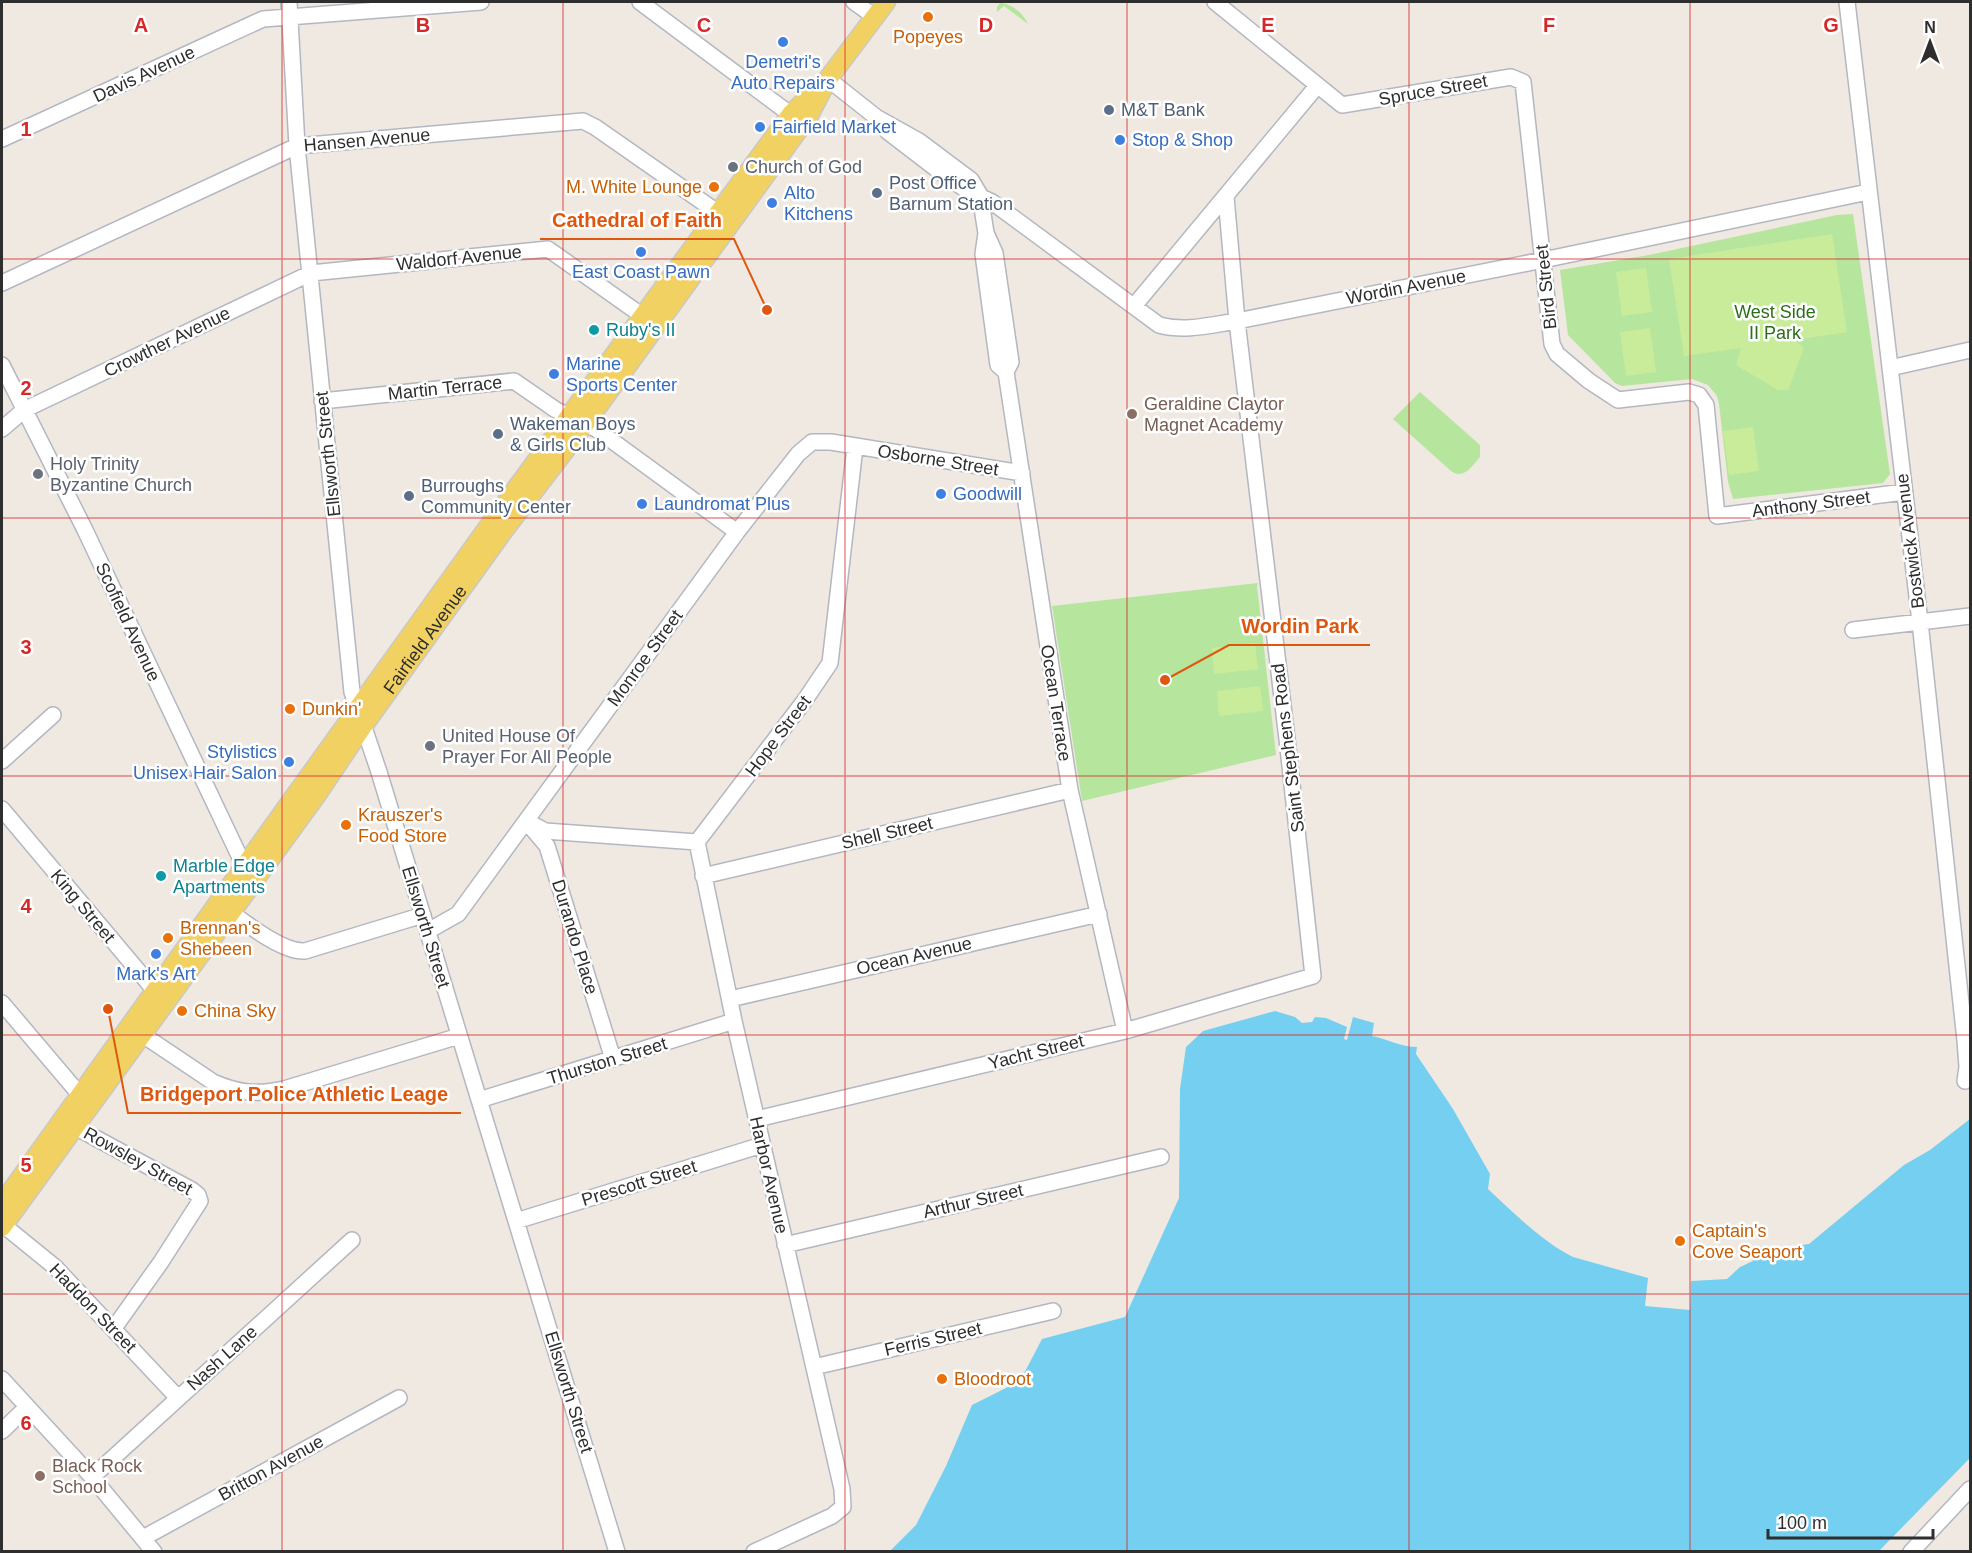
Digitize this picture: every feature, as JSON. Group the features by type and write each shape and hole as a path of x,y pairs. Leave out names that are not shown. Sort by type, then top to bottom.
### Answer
{"main road":[{"name":"Fairfield Avenue","path":"4,1213 421,635 491,523 577,421 797,119 886,2"}],"street":[{"name":"Ellsworth Street","path":"289,2 297,146 351,684 428,931 614,1550"},
{"name":"Davis Avenue","path":"2,139 263,19 481,2"},
{"path":"640,2 797,119"},
{"path":"854,2 874,17"},
{"path":"1134,306 1317,86 1215,2"},
{"name":"Bostwick Avenue","path":"1847,2 1920,622 1965,1040 1967,1067 1965,1081"},
{"name":"Spruce Street","path":"1317,86 1342,105 1511,77 1523,82"},
{"name":"Wordin Avenue","path":"828,79 876,117 887,131 943,174 968,191 980,195 1159,325 1175,329 1237,321 1868,192"},
{"name":"Bird Street","path":"1523,82 1552,344 1557,354 1589,381 1618,400 1689,392 1699,395 1706,405 1717,516"},
{"name":"Hansen Avenue","path":"2,283 297,146 583,121 595,127 725,218"},
{"name":"Ocean Terrace","path":"980,195 986,233 994,253 1011,362 1006,372 1070,790 1125,1031"},
{"name":"Saint Stephens Road","path":"1226,197 1237,321 1313,976"},
{"name":"Waldorf Avenue","path":"311,273 548,249 649,321"},
{"name":"Crowther Avenue","path":"2,429 24,411 311,273"},
{"path":"1890,368 1971,350"},
{"name":"Scofield Avenue","path":"2,364 251,871"},
{"name":"Martin Terrace","path":"322,401 514,381 577,421 596,429 737,532"},
{"name":"Monroe Street","path":"428,931 458,914 737,532 798,454 812,442 831,442 855,447"},
{"name":"Osborne Street","path":"855,447 1022,473"},
{"name":"Hope Street","path":"698,842 831,663 855,447"},
{"name":"Anthony Street","path":"1717,516 1904,492"},
{"path":"1853,630 1971,616"},
{"path":"2,761 53,715"},
{"name":"Shell Street","path":"703,876 1070,790"},
{"name":"King Street","path":"2,809 160,996"},
{"path":"526,821 545,831 698,842"},
{"name":"Durando Place","path":"526,821 547,846 613,1059"},
{"name":"Harbor Avenue","path":"698,842 703,876 734,1021 842,1489 843,1507 832,1516 754,1551"},
{"path":"224,908 279,945 298,952 423,915"},
{"name":"Ocean Avenue","path":"730,999 1099,914"},
{"name":"Yacht Street","path":"757,1119 1125,1031 1313,976"},
{"path":"2,1003 85,1101"},
{"name":"Thurston Street","path":"479,1100 734,1021"},
{"path":"136,1030 213,1082 226,1088 263,1094 459,1036"},
{"name":"Rowsley Street","path":"68,1124 192,1190 198,1195 200,1201 161,1262 114,1328"},
{"name":"Prescott Street","path":"516,1221 762,1145"},
{"name":"Arthur Street","path":"785,1245 1161,1157"},
{"name":"Haddon Street","path":"4,1213 178,1398"},
{"name":"Nash Lane","path":"92,1477 352,1240"},
{"name":"Ferris Street","path":"814,1367 1053,1311"},
{"path":"2,1378 92,1477 154,1551"},
{"name":"Britton Avenue","path":"143,1538 399,1398"},
{"path":"2,1431 27,1407"},
{"path":"1911,1551 1971,1489"}],"green space":[{"path":"1000,3 1017,10 1028,24 1004,6 997,12"},
{"name":"West Side II Park","path":"1853,214 1890,474 1883,483 1733,499 1728,482 1719,404 1717,396 1708,385 1692,379 1622,386 1615,383 1568,335 1560,270 1649,255 1837,215"},
{"path":"1832,234 1847,332 1794,340 1804,348 1788,390 1778,390 1736,365 1741,348 1684,356 1669,259"},
{"path":"1646,268 1652,312 1622,316 1616,272"},
{"path":"1650,328 1656,372 1626,376 1620,332"},
{"path":"1420,392 1480,445 1480,457 1464,473 1451,471 1393,419"},
{"path":"1753,427 1759,471 1729,475 1723,431"},
{"path":"1258,583 1276,755 1082,801 1052,606"},
{"path":"1255,643 1258,669 1214,674 1212,648"},
{"path":"1260,686 1263,711 1219,716 1217,691"}],"water":[{"path":"1275,1011 1295,1017 1302,1023 1312,1022 1315,1017 1326,1018 1347,1027 1344,1039 1347,1040 1353,1017 1374,1023 1372,1036 1405,1046 1417,1047 1416,1054 1453,1109 1490,1174 1488,1189 1528,1226 1573,1257 1648,1278 1645,1306 1690,1310 1691,1281 1727,1279 1740,1267 1753,1261 1750,1253 1758,1247 1774,1246 1788,1251 1794,1246 1809,1244 1904,1165 1930,1150 1970,1119 1970,1458 1879,1551 890,1551 916,1525 946,1466 972,1405 1020,1381 1042,1339 1125,1317 1179,1198 1180,1089 1186,1047 1203,1031"}],"place":[{"name":"Popeyes","path":"928,17"},
{"name":"Demetri's Auto Repairs","path":"783,42"},
{"name":"M&T Bank","path":"1109,110"},
{"name":"Fairfield Market","path":"760,127"},
{"name":"Stop & Shop","path":"1120,140"},
{"name":"Church of God","path":"733,167"},
{"name":"M. White Lounge","path":"714,187"},
{"name":"Post Office Barnum Station","path":"877,193"},
{"name":"Alto Kitchens","path":"772,203"},
{"name":"East Coast Pawn","path":"641,252"},
{"name":"Cathedral of Faith","path":"767,310"},
{"name":"Ruby's II","path":"594,330"},
{"name":"Marine Sports Center","path":"554,374"},
{"name":"Geraldine Claytor Magnet Academy","path":"1132,414"},
{"name":"Wakeman Boys & Girls Club","path":"498,434"},
{"name":"Holy Trinity Byzantine Church","path":"38,474"},
{"name":"Goodwill","path":"941,494"},
{"name":"Burroughs Community Center","path":"409,496"},
{"name":"Laundromat Plus","path":"642,504"},
{"name":"Wordin Park","path":"1165,680"},
{"name":"Dunkin'","path":"290,709"},
{"name":"United House Of Prayer For All People","path":"430,746"},
{"name":"Stylistics Unisex Hair Salon","path":"289,762"},
{"name":"Krauszer's Food Store","path":"346,825"},
{"name":"Marble Edge Apartments","path":"161,876"},
{"name":"Brennan's Shebeen","path":"168,938"},
{"name":"Mark's Art","path":"156,954"},
{"name":"Bridgeport Police Athletic Leage","path":"108,1009"},
{"name":"China Sky","path":"182,1011"},
{"name":"Captain's Cove Seaport","path":"1680,1241"},
{"name":"Bloodroot","path":"942,1379"},
{"name":"Black Rock School","path":"40,1476"}]}
